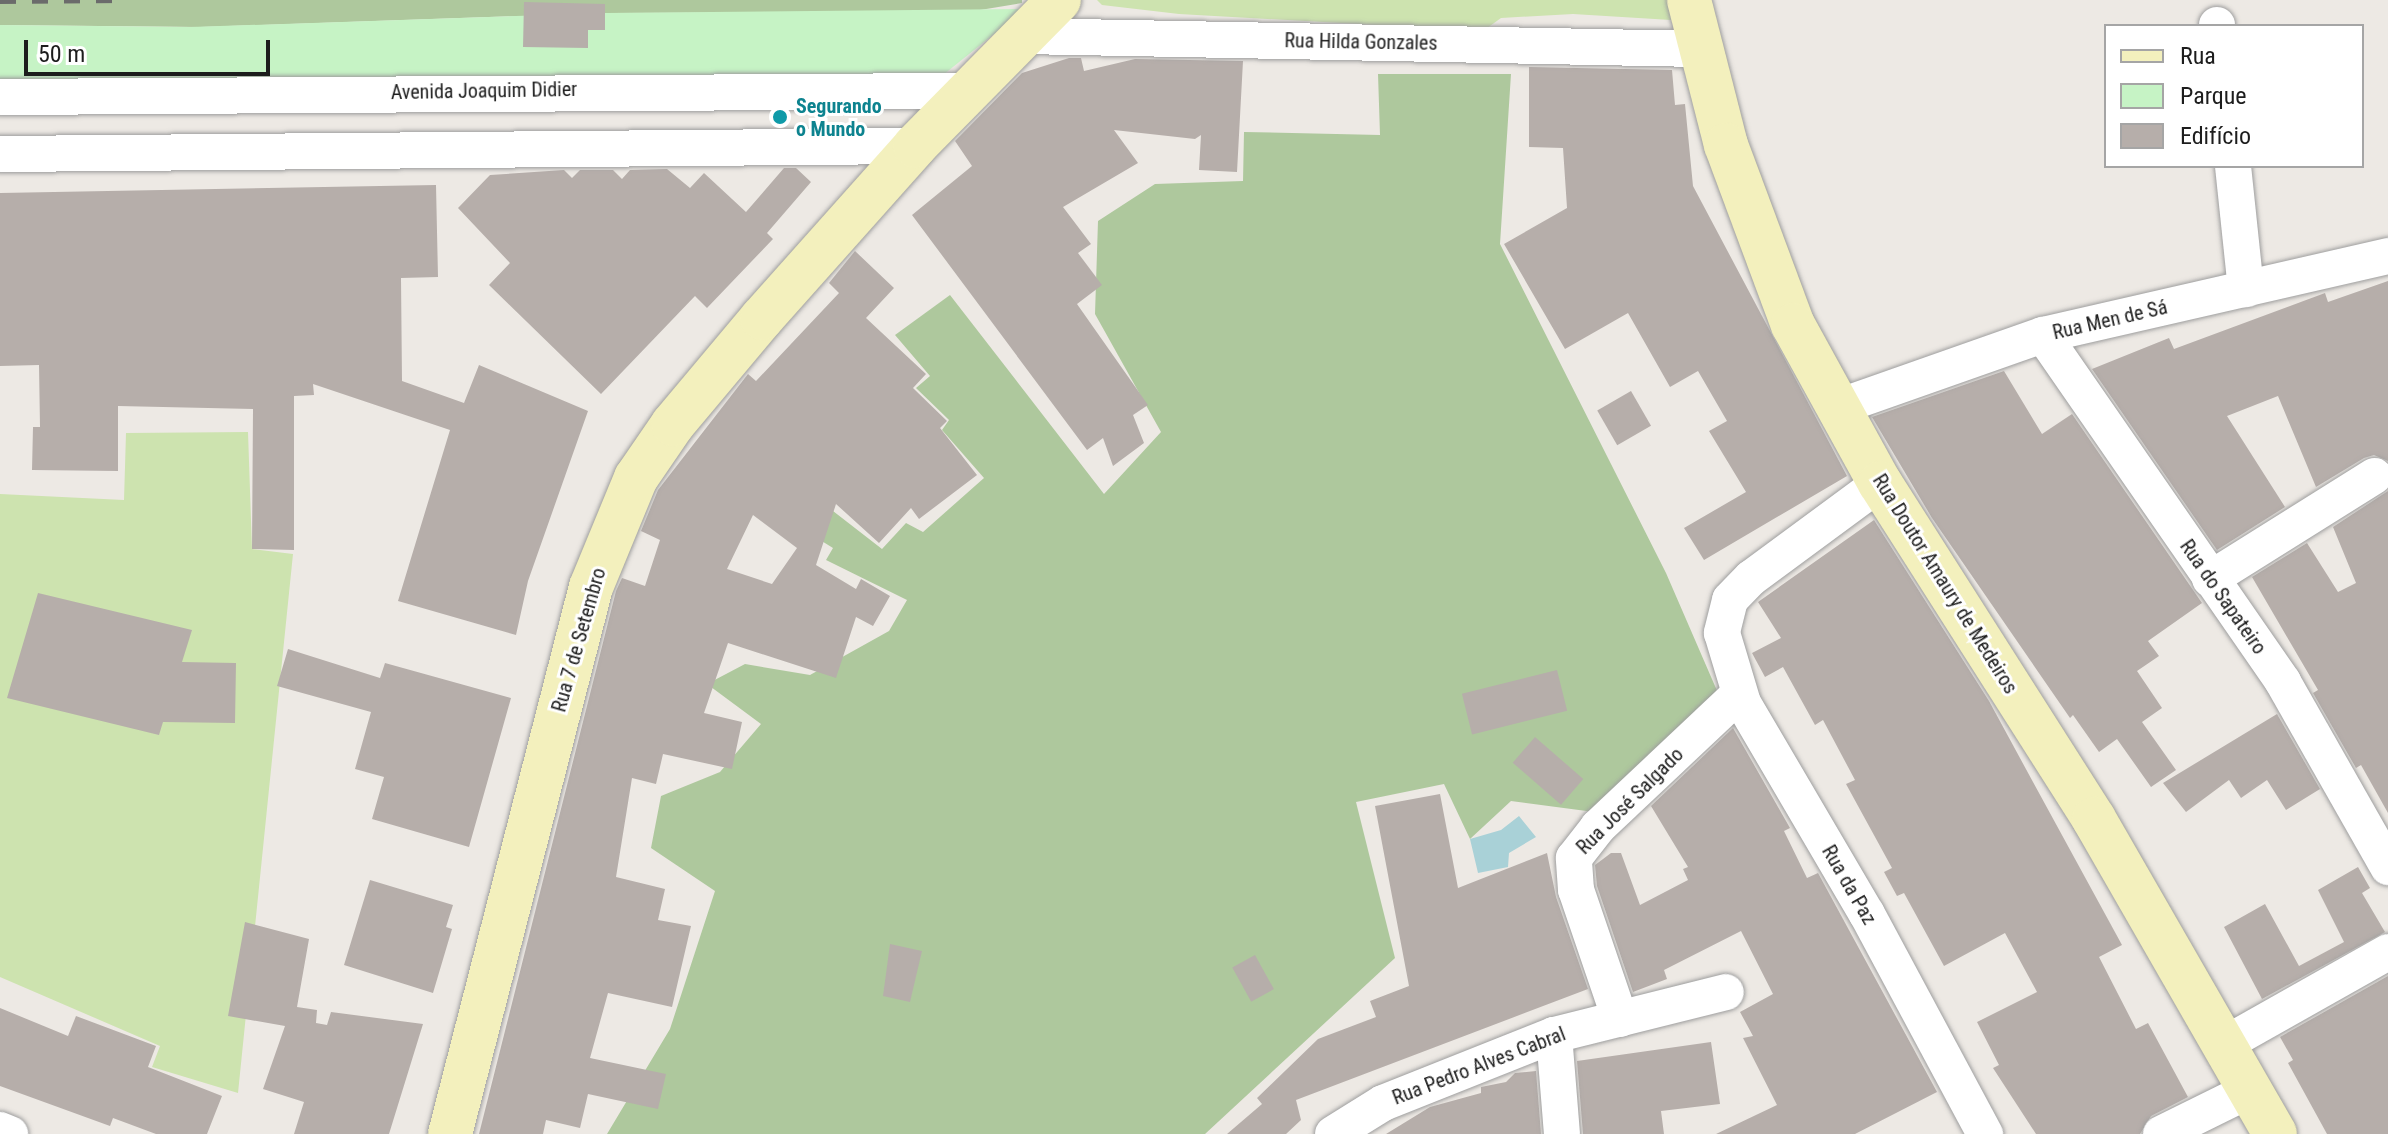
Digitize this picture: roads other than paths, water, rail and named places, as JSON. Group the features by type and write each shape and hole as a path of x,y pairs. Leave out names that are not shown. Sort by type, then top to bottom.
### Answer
{"main road":[{"name":"Rua 7 de Setembro","path":"450,1134 591,587 622,509 673,424 915,146 1059,0"},
{"name":"Rua Doutor Amaury de Medeiros","path":"1689,0 1698,49 1771,272 1838,407 1880,483 2094,819 2275,1134"}],"street":[{"name":"Rua Hilda Gonzales","path":"1023,36 1698,49"},
{"name":"Avenida Joaquim Didier","path":"0,97 588,90 967,91"},
{"path":"588,90 588,146"},
{"path":"364,150 368,92"},
{"path":"98,97 98,153"},
{"path":"0,154 588,146 915,146"},
{"path":"2233,168 2246,289"},
{"name":"Rua Men de Sá","path":"1838,407 2043,335 2388,256"},
{"name":"Rua do Sapateiro","path":"2043,335 2283,682 2388,867"},
{"path":"2210,579 2374,476"},
{"name":"Rua da Paz","path":"1880,483 1751,578 1730,600 1722,633 1739,694 1985,1134"},
{"name":"Rua José Salgado","path":"1620,1019 1576,890 1574,858 1598,827 1739,694"},
{"path":"2223,1045 2388,952"},
{"name":"Rua Pedro Alves Cabral","path":"1333,1134 1383,1103 1554,1035 1726,992"},
{"path":"1554,1035 1562,1134"},
{"path":"2161,1134 2250,1090"},
{"path":"0,1130 10,1134"}],"water":[{"path":"1519,816 1536,837 1509,853 1508,867 1478,873 1470,839 1501,830"}],"railway":[{"path":"0,1 126,0"}],"place":[{"name":"Segurando o Mundo","path":"780,117"}]}
